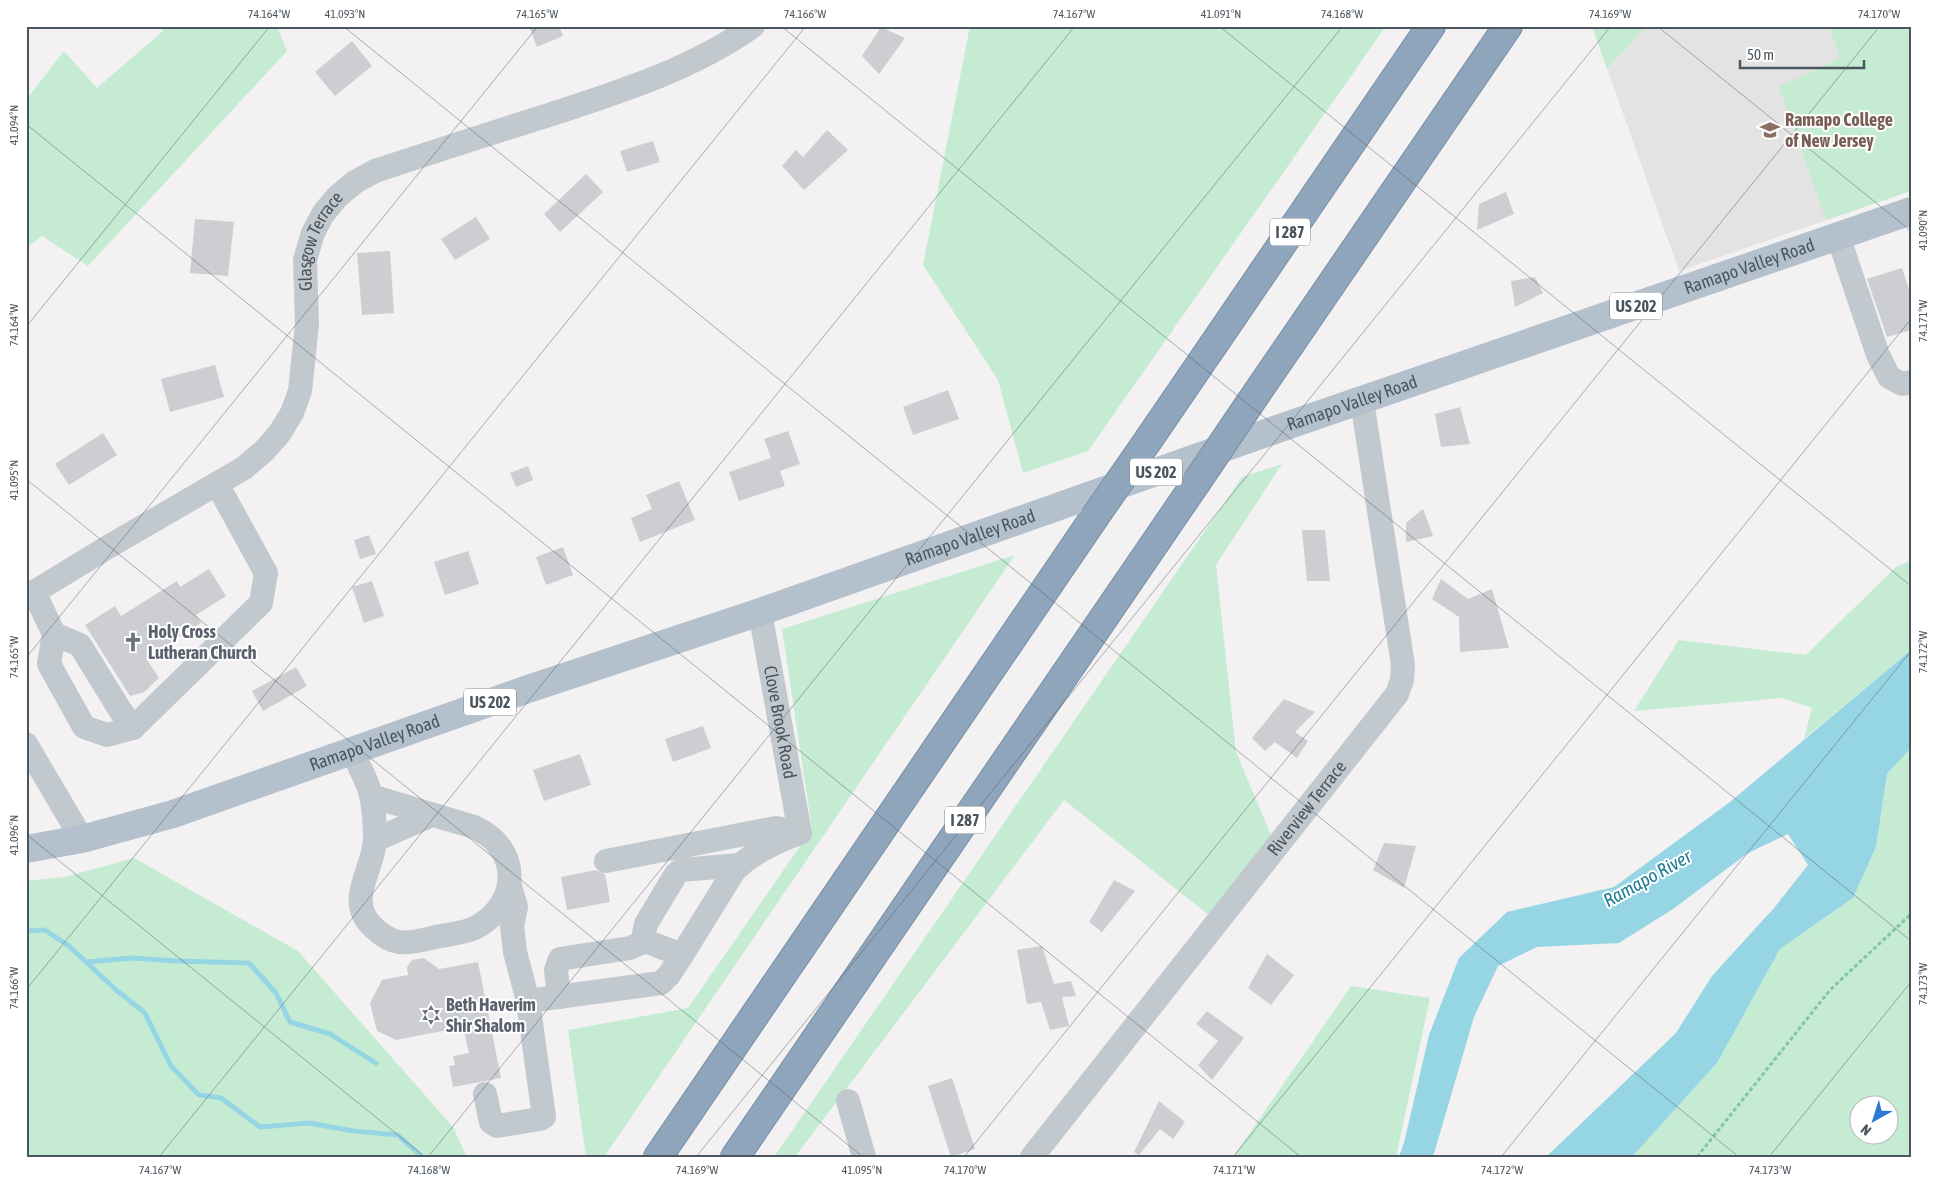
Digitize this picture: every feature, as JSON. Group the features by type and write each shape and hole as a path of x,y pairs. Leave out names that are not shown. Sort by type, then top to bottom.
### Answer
{"highway":[{"name":"I 287","path":"658,1157 1431,26"},
{"name":"I 287","path":"735,1157 1508,26"}],"main road":[{"name":"Ramapo Valley Road","path":"26,849 82,839 173,814 528,689 760,612 1911,210"}],"street":[{"name":"Glasgow Terrace","path":"30,594 244,468 264,451 279,434 292,413 300,391 307,324 306,255 313,233 320,221 338,197 355,182 375,171 614,94 699,59 730,43 753,26"},
{"path":"1838,236 1878,355 1890,377 1902,384 1911,382"},
{"name":"Riverview Terrace","path":"1032,1157 1397,694 1402,680 1403,665 1362,401"},
{"path":"54,634 49,664 84,727 107,735 133,728 262,603 266,573 217,484"},
{"path":"30,594 54,634 80,645 133,728"},
{"name":"Clove Brook Road","path":"760,612 800,834"},
{"path":"26,744 82,839"},
{"path":"352,751 372,796 375,840 359,900 366,920 382,936 400,943 475,928 496,913 510,886"},
{"path":"372,796 432,816 474,827 487,833 498,845 510,866 510,886 516,907 512,926 515,952 528,1001 544,1116 540,1119 498,1126 491,1122 484,1094"},
{"path":"375,840 432,816"},
{"path":"606,861 776,828 800,834"},
{"path":"528,1001 661,983 669,975 734,871 740,865 783,839 800,834"},
{"path":"645,941 646,924 676,874 682,870 740,865"},
{"path":"490,918 493,923 500,926 512,926"},
{"path":"559,997 556,970 560,959 630,948 645,941 682,955"},
{"path":"848,1101 864,1157"}],"path":[{"path":"1696,1157 1830,990 1911,914"}],"shaded area":[{"name":"Ramapo College of New Jersey","path":"1592,26 1911,26 1911,191 1679,271"}],"green space":[{"path":"160,26 277,26 287,51 88,266 42,236 26,248 26,100 64,51 97,88 163,31"},
{"path":"970,26 1386,26 1088,451 1023,473 998,380 923,265"},
{"path":"1592,26 1647,26 1607,69"},
{"path":"1829,26 1911,26 1911,191 1826,220 1779,87 1840,58"},
{"path":"1282,464 1216,565 1236,752 1276,847 1220,924 1064,800 795,1157 774,1157 1242,477"},
{"path":"1015,555 604,1157 586,1157 568,1030 688,1008 812,829 782,629"},
{"path":"1911,561 1911,650 1804,739 1812,708 1782,698 1634,711 1679,640 1806,655 1897,566"},
{"path":"1911,748 1911,1157 1632,1157 1717,1063 1780,949 1853,898 1876,847 1887,774"},
{"path":"134,858 298,951 453,1127 467,1157 26,1157 26,881 65,877"},
{"path":"1351,986 1430,998 1396,1157 1233,1157"}],"water":[{"name":"Ramapo River","path":"1911,650 1911,748 1887,774 1876,847 1853,898 1780,949 1717,1063 1632,1157 1546,1157 1676,1033 1712,976 1774,908 1808,865 1788,834 1748,853 1673,909 1619,943 1537,947 1498,966 1474,1017 1433,1157 1399,1157 1405,1139 1429,1035 1459,958 1507,912 1614,887 1730,802"}],"building":[{"path":"529,26 559,26 563,36 537,47"},
{"path":"881,27 905,38 879,74 862,56"},
{"path":"352,41 372,66 335,96 315,72"},
{"path":"827,130 848,150 804,190 782,166 796,150 803,157"},
{"path":"653,141 660,162 627,172 620,151"},
{"path":"586,174 603,192 560,232 544,214"},
{"path":"1506,192 1514,214 1477,230 1479,204"},
{"path":"476,217 490,239 455,260 441,239"},
{"path":"195,219 234,222 228,276 190,273"},
{"path":"390,251 394,313 362,315 357,253"},
{"path":"1902,268 1911,295 1911,330 1887,337 1867,279"},
{"path":"1535,277 1543,293 1515,307 1511,281"},
{"path":"215,365 224,397 170,412 161,379"},
{"path":"948,390 959,419 913,435 903,407"},
{"path":"1460,407 1470,444 1441,447 1435,414"},
{"path":"788,431 800,464 780,471 785,486 739,501 729,472 771,458 764,439"},
{"path":"103,433 117,455 69,485 55,464"},
{"path":"528,466 533,480 516,487 510,473"},
{"path":"679,481 695,520 640,542 631,518 652,509 646,495"},
{"path":"1423,509 1433,536 1406,542 1406,523"},
{"path":"1302,530 1325,530 1330,581 1307,581"},
{"path":"369,535 376,554 360,559 354,540"},
{"path":"563,547 573,575 546,585 536,557"},
{"path":"468,551 479,584 445,595 434,562"},
{"name":"Holy Cross Lutheran Church","path":"209,569 226,596 196,615 201,623 146,658 159,678 144,692 130,696 85,625 115,606 121,616 177,581 180,587"},
{"path":"1441,579 1468,599 1492,589 1509,648 1460,652 1459,617 1432,599"},
{"path":"372,581 384,616 364,623 352,587"},
{"path":"296,667 307,686 263,711 252,691"},
{"path":"1284,699 1315,712 1295,732 1308,741 1297,758 1275,742 1265,751 1252,738"},
{"path":"703,726 711,748 673,762 665,739"},
{"path":"580,754 591,785 544,801 533,770"},
{"path":"1384,843 1416,846 1404,888 1373,870"},
{"path":"596,870 605,874 610,902 567,910 561,877"},
{"path":"1114,880 1135,891 1102,932 1089,922"},
{"path":"1042,946 1054,984 1071,981 1076,996 1062,997 1069,1026 1050,1030 1041,1002 1027,1004 1017,950"},
{"path":"1267,954 1294,975 1271,1005 1248,988"},
{"name":"Beth Haverim Shir Shalom","path":"424,958 439,969 478,962 501,1078 453,1087 449,1066 455,1065 453,1056 469,1053 463,1027 396,1040 377,1031 370,1003 382,980 408,975 407,967 412,960"},
{"path":"1207,1011 1244,1038 1212,1080 1198,1065 1218,1041 1196,1024"},
{"path":"952,1078 975,1149 951,1157 928,1086"},
{"path":"1159,1101 1185,1122 1173,1139 1160,1129 1139,1155 1134,1152"}],"waterway":[{"path":"26,931 45,930 69,946 115,989 145,1013 171,1066 199,1095 221,1098 260,1127 309,1123 354,1131 398,1135 422,1157"},
{"path":"86,962 132,958 249,963 276,993 290,1022 330,1034 376,1063"}],"place":[{"name":"Ramapo College of New Jersey","path":"1770,130"},
{"name":"Holy Cross Lutheran Church","path":"133,642"},
{"name":"Beth Haverim Shir Shalom","path":"431,1015"}]}
